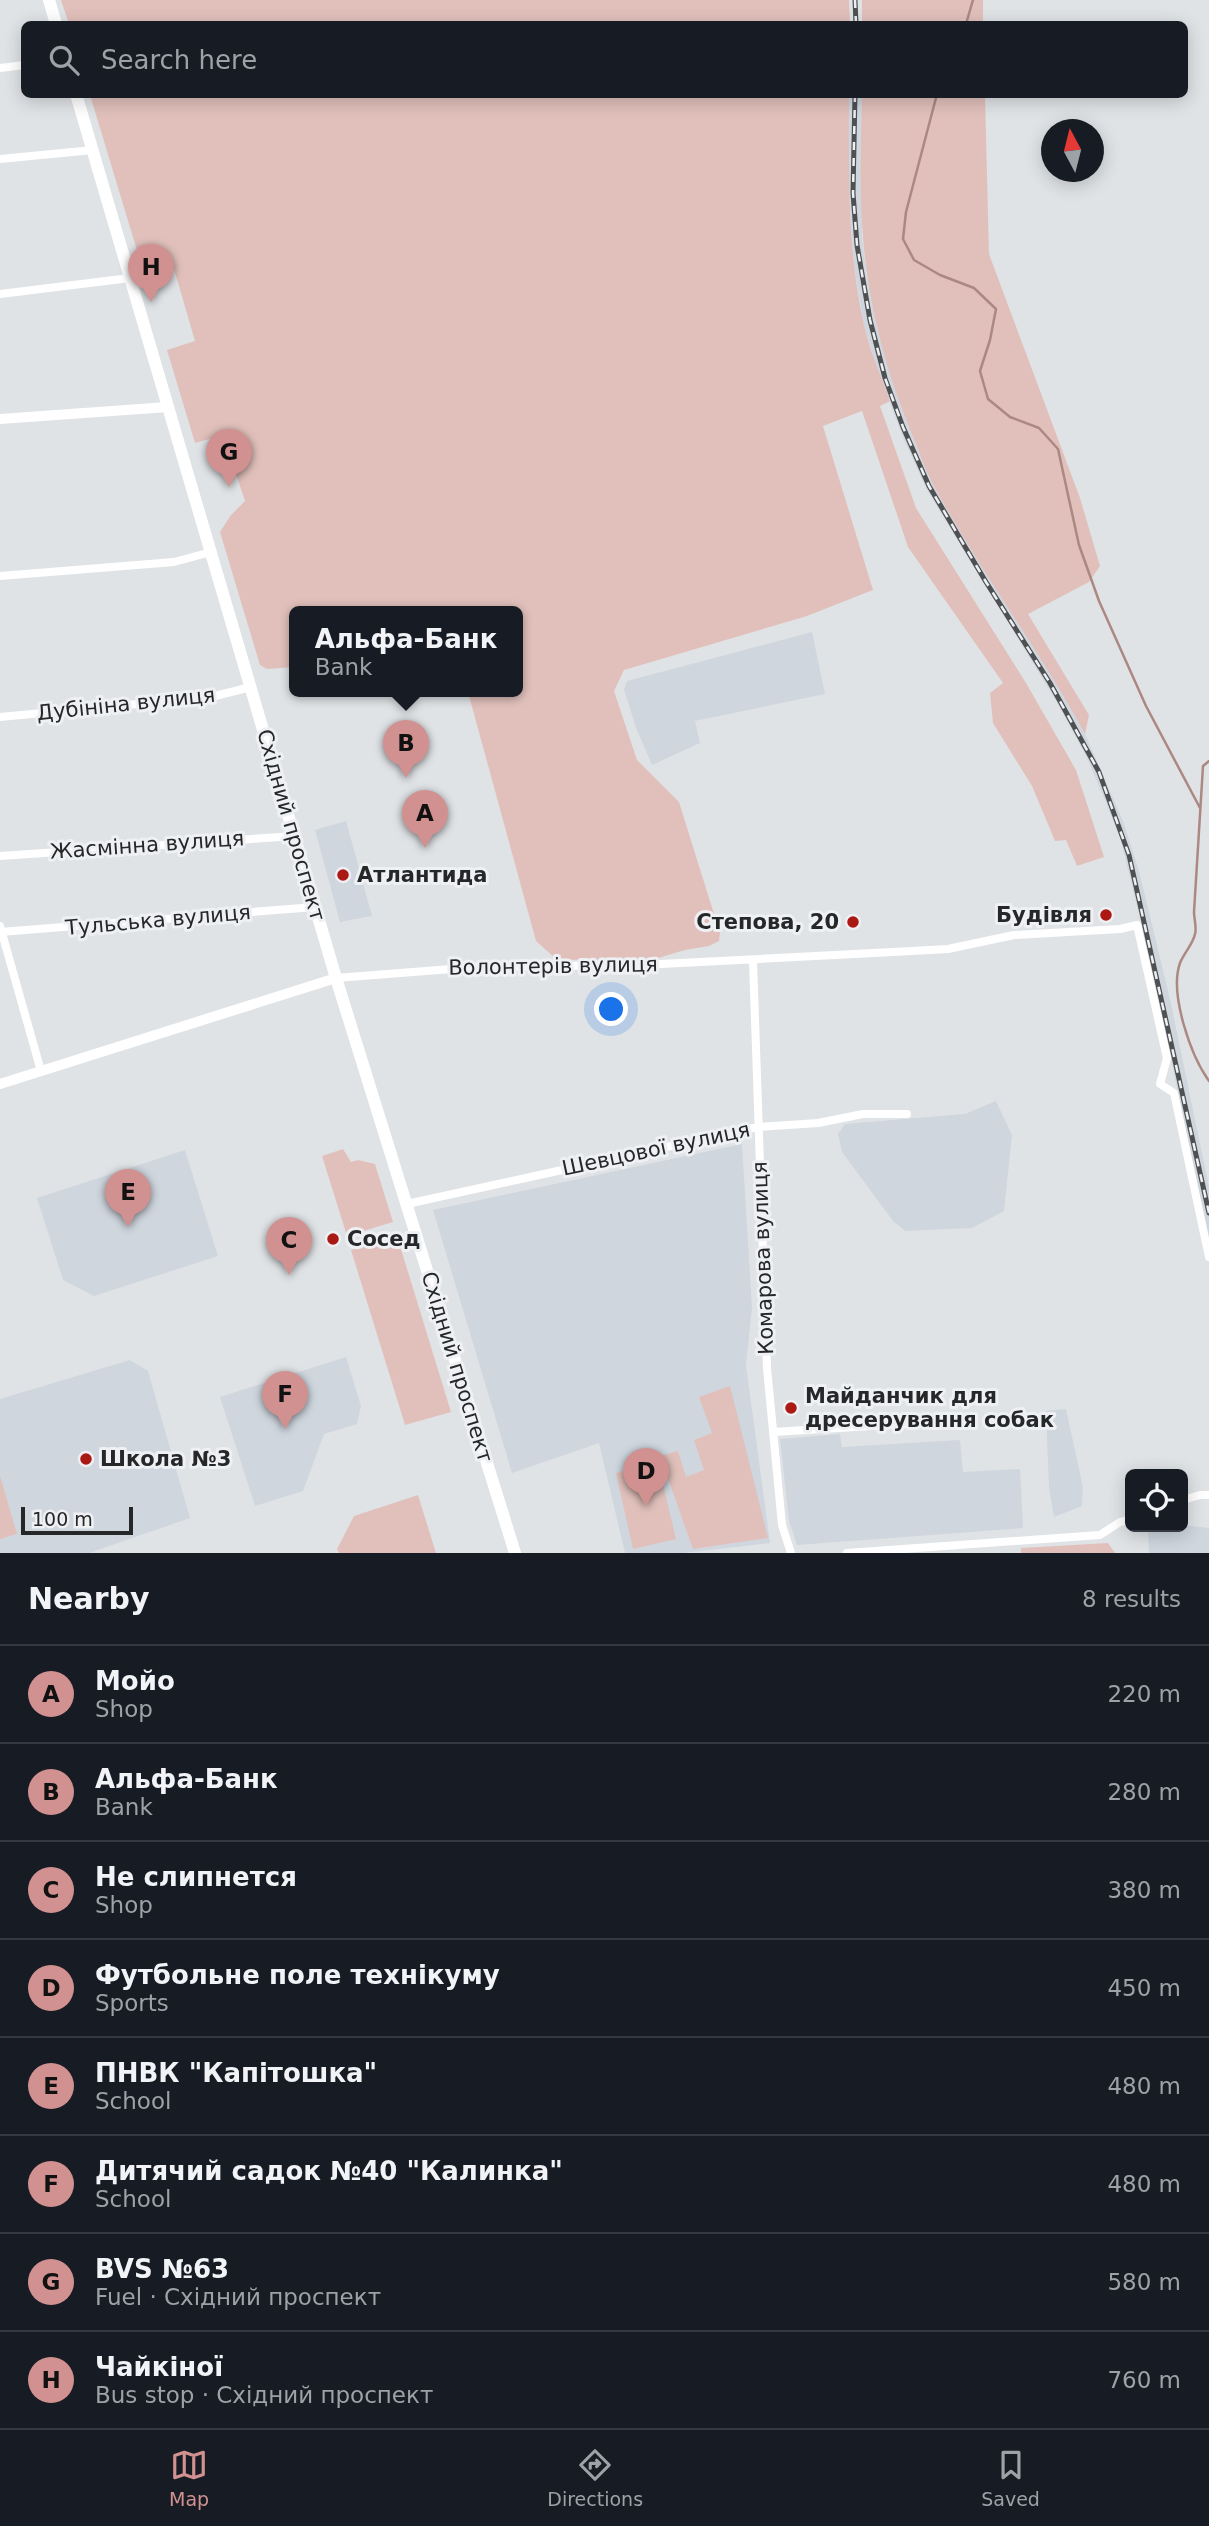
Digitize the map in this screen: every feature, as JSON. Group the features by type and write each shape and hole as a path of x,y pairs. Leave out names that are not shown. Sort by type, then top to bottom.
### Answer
{"main road":[{"path":"49,0 55,21"},
{"name":"Східний проспект","path":"77,98 336,978 515,1553"}],"street":[{"path":"0,68 21,65"},
{"path":"0,159 93,150"},
{"path":"0,294 130,278"},
{"path":"0,419 168,407"},
{"path":"0,576 174,562 211,552"},
{"name":"Дубініна вулиця","path":"0,718 211,697 251,687"},
{"name":"Жасмінна вулиця","path":"0,856 295,836"},
{"name":"Тульська вулиця","path":"0,932 315,907"},
{"name":"Волонтерів вулиця","path":"0,1084 336,978 477,967 753,961 948,949 1014,934 1121,929 1137,925 1167,1058 1160,1084 1174,1093 1209,1257"},
{"path":"0,926 41,1071"},
{"name":"Комарова вулиця","path":"753,961 767,1368 782,1525 791,1553"},
{"name":"Шевцової вулиця","path":"407,1204 758,1127 830,1122 863,1114 907,1114"},
{"path":"773,1433 969,1420"},
{"path":"1188,1499 1209,1495"},
{"path":"847,1553 1100,1535 1125,1521"}],"shaded area":[{"path":"61,0 849,0 850,21 68,21"},
{"path":"862,0 983,0 983,21 862,21"},
{"path":"91,98 849,98 850,210 854,268 866,335 890,401 880,406 916,508 1026,683 1076,770 1104,857 1077,866 1066,840 1055,841 1032,786 993,723 990,693 1003,683 908,547 862,411 823,426 873,590 807,616 624,670 614,691 637,760 679,802 720,933 719,941 709,946 655,959 557,960 536,941 469,697 523,697 523,606 289,606 289,667 267,669 260,665 220,532 231,515 245,501 223,435 195,443 167,350 195,341 174,269 145,277"},
{"path":"849,98 862,98 862,236 877,328 902,410 930,480 1055,679 1085,734 1123,821 1139,871 1170,999 1209,1187 1209,1247 1155,979 1121,841 1086,756 1058,704 927,490 904,440 864,326 854,265 848,181"},
{"path":"862,98 985,98 989,254 1080,498 1100,566 1089,582 1028,614 1089,715 1085,734 1048,670 968,545 924,465 895,389 874,314 863,237"},
{"path":"812,632 825,694 695,721 700,743 652,765 636,728 624,689 627,681"},
{"path":"346,821 372,916 340,922 315,830"},
{"path":"996,1101 1012,1135 1004,1211 972,1228 905,1231 893,1221 842,1152 838,1134 845,1124 965,1114"},
{"path":"742,1144 752,1307 746,1365 770,1543 683,1553 625,1553 599,1443 512,1473 433,1210"},
{"path":"343,1149 351,1162 358,1160 375,1164 393,1222 347,1236 322,1156"},
{"path":"185,1150 218,1256 94,1296 63,1280 37,1198"},
{"path":"397,1236 451,1412 405,1425 351,1250"},
{"path":"346,1357 361,1406 357,1424 324,1434 303,1491 255,1506 220,1397"},
{"name":"Школа №3","path":"130,1360 148,1371 190,1518 89,1553 0,1553 0,1399"},
{"path":"730,1386 768,1538 693,1549 660,1456 678,1451 686,1477 704,1470 694,1440 712,1433 699,1397"},
{"path":"1066,1409 1083,1487 1082,1506 1054,1517 1049,1488 1046,1411"},
{"path":"840,1434 842,1447 960,1440 963,1472 1020,1469 1023,1528 797,1545 789,1521 780,1439"},
{"path":"658,1463 676,1539 633,1549 616,1473"},
{"path":"0,1476 17,1534 0,1539"},
{"path":"418,1495 436,1553 339,1553 337,1549 354,1516"},
{"path":"1188,1526 1209,1528 1209,1553 1149,1553 1148,1532 1188,1532"},
{"path":"1108,1543 1115,1553 1021,1553 1021,1548"}],"waterway":[{"path":"967,21 973,0"},
{"path":"936,98 906,212 903,239 914,260 940,275 974,288 996,309 980,371 988,399 1010,417 1039,428 1058,449 1079,545 1099,601 1146,706 1200,808"},
{"path":"1209,761 1203,766 1194,912 1196,932 1180,963 1177,976 1177,991 1189,1041 1209,1081"}],"railway":[{"path":"855,0 856,21"},
{"path":"855,98 853,193 857,245 870,320 885,378 929,486 1050,683 1099,772 1129,855 1209,1213"}],"place":[{"name":"Чайкіної","path":"151,302"},
{"name":"BVS №63","path":"229,487"},
{"name":"Альфа-Банк","path":"406,778"},
{"name":"Мойо","path":"425,848"},
{"name":"Атлантида","path":"343,875"},
{"name":"Будівля","path":"1106,915"},
{"name":"Степова, 20","path":"853,922"},
{"name":"ПНВК \"Капітошка\"","path":"128,1227"},
{"name":"Сосед","path":"333,1239"},
{"name":"Не слипнется","path":"289,1275"},
{"name":"Майданчик для дресерування собак","path":"791,1408"},
{"name":"Дитячий садок №40 \"Калинка\"","path":"285,1429"},
{"name":"Школа №3","path":"86,1459"},
{"name":"Футбольне поле технікуму","path":"646,1506"}]}
